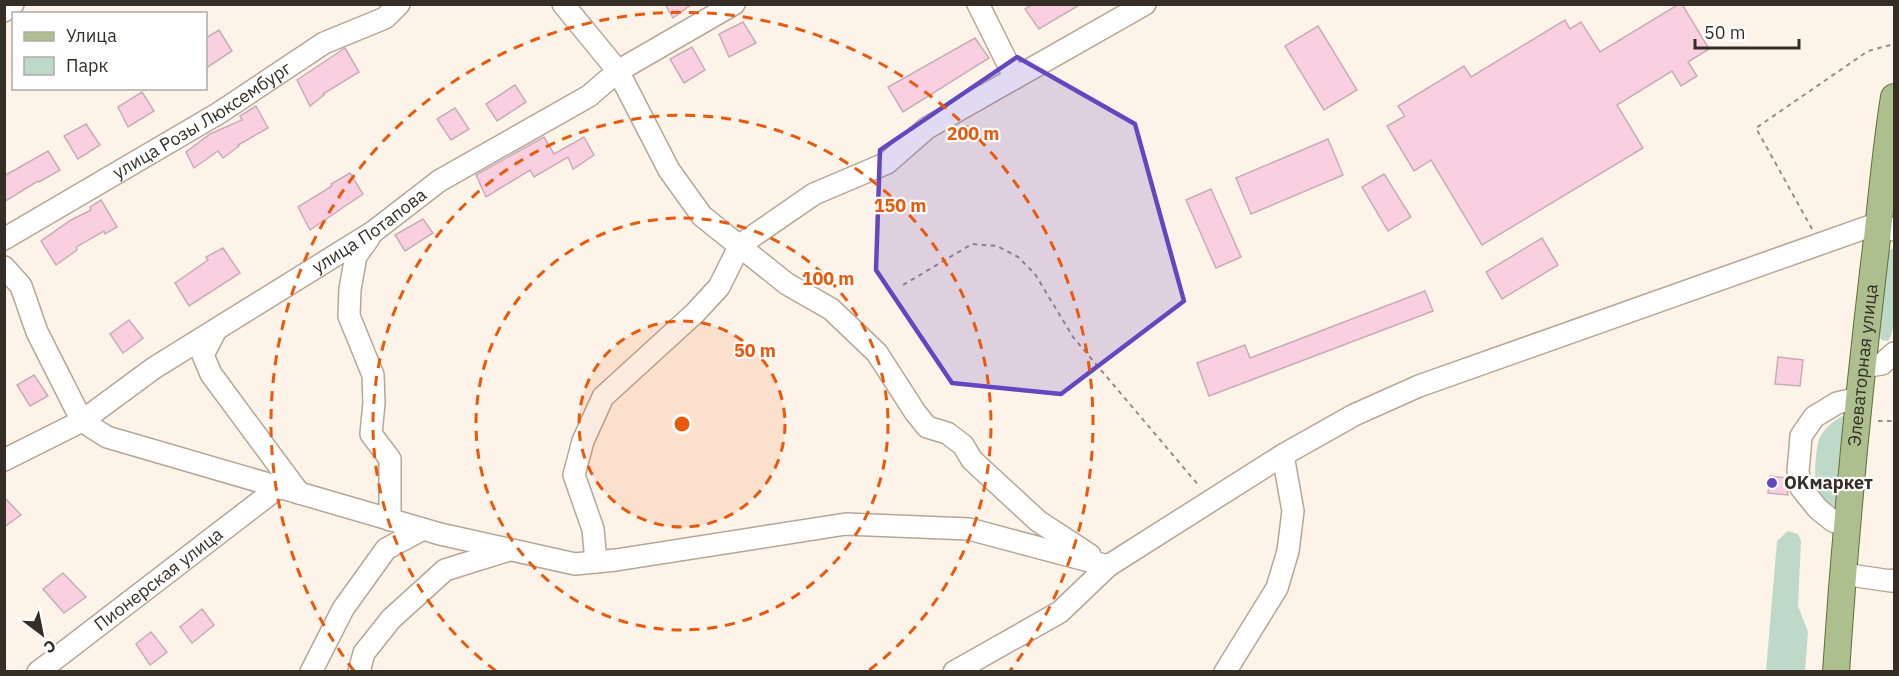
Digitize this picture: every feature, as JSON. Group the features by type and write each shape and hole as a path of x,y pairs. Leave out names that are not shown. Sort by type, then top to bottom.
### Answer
{"main road":[{"name":"Элеваторная улица","path":"1836,672 1846,526 1859,398 1880,361 1887,226 1886,144 1894,97"}],"street":[{"path":"4,11 13,4"},
{"name":"улица Розы Люксембург","path":"4,239 219,113 324,44 385,18 399,4"},
{"path":"563,4 618,71 669,170 702,216 787,284 831,309 877,353 915,412 927,426 946,433 963,446 972,460 1038,521 1108,566"},
{"name":"улица Потапова","path":"4,460 82,421 154,368 373,232 439,181 589,96 618,71 734,4"},
{"path":"978,4 1015,78"},
{"path":"596,562 593,529 574,475 583,441 603,397 695,313 719,287 740,245 814,194 888,162 927,128 1145,4"},
{"path":"954,672 1060,612 1108,566 1283,455 1354,415 1419,386 1820,244 1887,226"},
{"path":"373,232 356,256 350,290 349,316 373,375 374,403 371,434 390,459 390,520"},
{"path":"4,267 21,286 37,332 82,421 107,437 423,529 575,564 846,524 969,529 1108,566"},
{"path":"216,329 203,355 211,374 289,490"},
{"path":"1880,361 1894,346"},
{"path":"1846,526 1833,521 1818,509 1801,488 1798,471 1801,436 1814,417 1837,403 1859,398"},
{"path":"1225,672 1277,588 1288,551 1293,511 1283,455"},
{"name":"Пионерская улица","path":"38,672 289,490"},
{"path":"311,672 342,609 386,549 423,529"},
{"path":"359,672 364,652 391,619 445,570 509,550"},
{"path":"1843,574 1894,580"}],"path":[{"path":"1820,244 1756,128 1868,51 1889,44 1894,45"},
{"path":"903,285 972,244 997,246 1018,257 1035,274 1073,337 1211,501"}],"highlighted area":[{"path":"1017,57 1135,124 1184,301 1061,394 952,383 876,270 880,150"}],"green space":[{"path":"1893,248 1896,297 1894,324 1888,341 1882,340 1879,336 1889,251"},
{"path":"1844,415 1838,506 1825,502 1818,493 1815,477 1816,459 1822,433 1830,424"},
{"path":"1788,531 1798,534 1801,541 1798,606 1808,632 1805,671 1766,671 1777,541"}],"building":[{"path":"665,4 692,4 673,18"},
{"path":"1033,4 1081,4 1039,29 1025,9"},
{"path":"1682,4 1709,49 1688,62 1697,76 1681,86 1672,71 1617,105 1643,148 1482,245 1431,160 1414,171 1387,126 1405,116 1398,106 1464,66 1471,77 1565,20 1570,29 1581,22 1600,52"},
{"path":"743,22 756,43 729,57 719,34"},
{"path":"1318,26 1357,90 1324,110 1285,46"},
{"path":"219,30 232,51 207,67 207,37"},
{"path":"975,38 989,58 903,112 888,87"},
{"path":"692,47 705,70 684,83 670,59"},
{"path":"345,48 359,72 323,94 310,106 297,80"},
{"path":"515,85 526,102 497,121 486,104"},
{"path":"142,92 154,111 128,127 118,107"},
{"path":"256,106 268,128 238,145 223,158 218,151 194,168 186,152 210,134 242,120 240,116"},
{"path":"455,108 469,129 451,140 437,119"},
{"path":"86,124 100,145 78,159 64,136"},
{"path":"544,137 554,154 584,137 594,155 573,169 568,157 534,177 530,170 486,197 476,175"},
{"path":"1328,139 1343,175 1251,214 1236,178"},
{"path":"48,151 60,170 4,202 4,176"},
{"path":"350,173 363,194 310,230 298,207"},
{"path":"1384,174 1411,217 1388,231 1362,187"},
{"path":"1211,189 1241,257 1216,268 1186,200"},
{"path":"101,200 117,227 105,234 104,231 76,247 77,250 56,265 41,241 71,220 91,210 90,207"},
{"path":"423,219 433,233 405,251 395,235"},
{"path":"1542,238 1558,265 1502,299 1486,272"},
{"path":"223,248 240,273 189,306 175,283 208,260 206,257"},
{"path":"1425,291 1433,311 1209,396 1197,363 1245,345 1250,358"},
{"path":"129,320 143,338 123,353 110,334"},
{"path":"1778,357 1803,360 1800,386 1775,384"},
{"path":"34,375 48,396 30,406 17,385"},
{"path":"1770,476 1786,478 1788,495 1768,493"},
{"path":"4,497 21,515 4,527"},
{"path":"63,573 86,597 64,613 43,589"},
{"path":"202,609 214,625 192,643 180,627"},
{"path":"151,632 167,652 150,665 136,644"}],"place":[{"name":"OKмаркет","path":"1772,483"}]}
